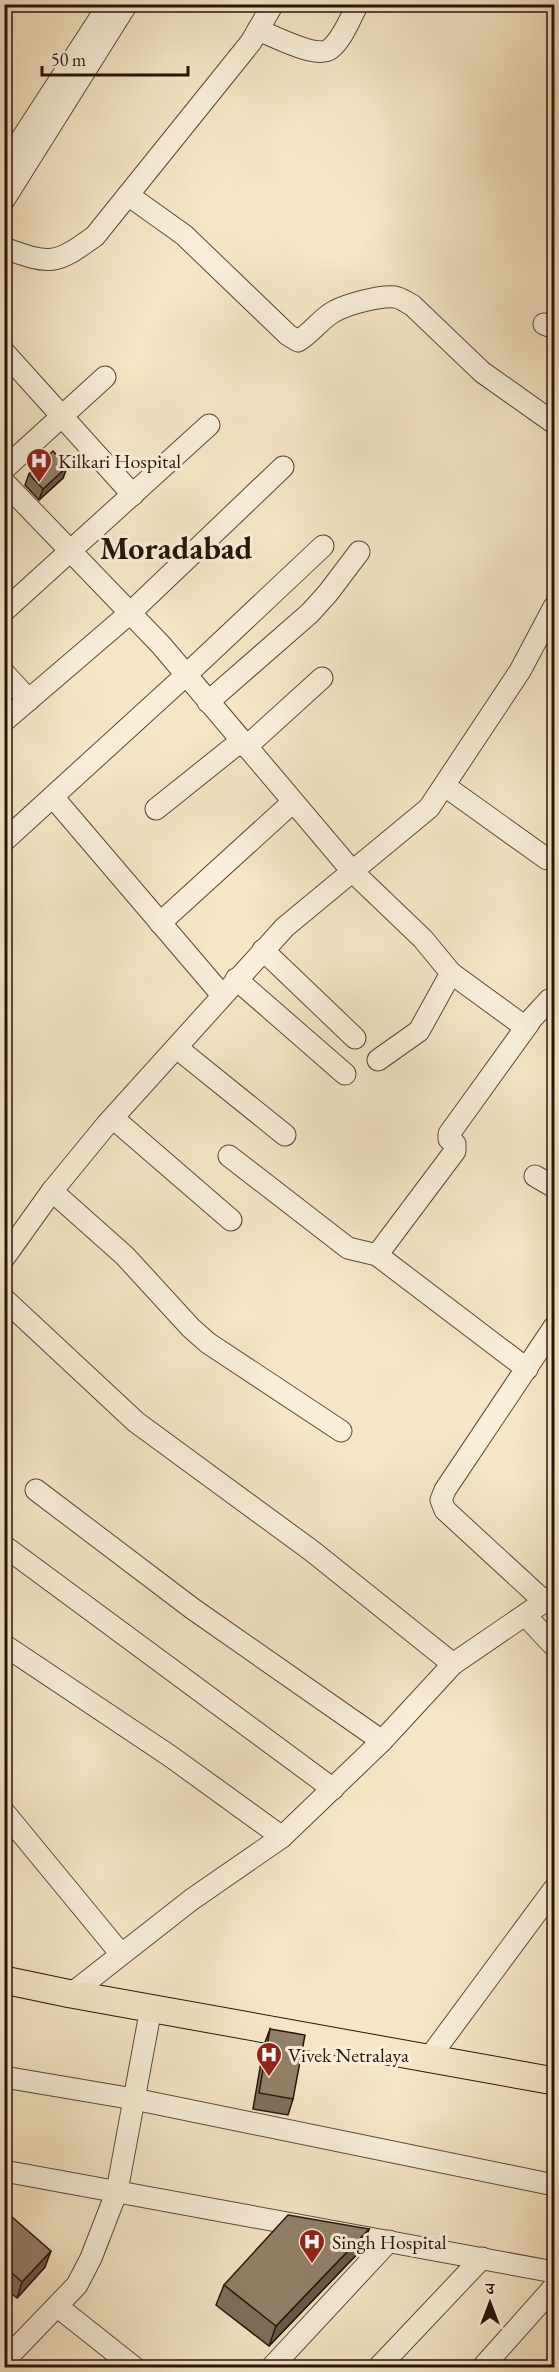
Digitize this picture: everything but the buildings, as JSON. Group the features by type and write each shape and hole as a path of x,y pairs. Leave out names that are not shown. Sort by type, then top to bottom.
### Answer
{"main road":[{"path":"4,1980 555,2081"}],"street":[{"path":"4,166 109,4"},
{"path":"4,200 127,4"},
{"path":"4,248 25,256 51,261 69,255 95,236 258,30 273,4"},
{"path":"258,30 312,51 324,52 332,48 339,39 358,4"},
{"path":"128,195 184,236 288,335 298,341 333,312 356,303 393,297 402,299 412,305 482,372 555,423"},
{"path":"4,352 133,495"},
{"path":"4,469 105,377"},
{"path":"4,611 209,425"},
{"path":"4,721 130,613 283,467"},
{"path":"4,482 186,675 352,871 423,939 451,973 521,1024 529,1023"},
{"path":"4,841 323,546"},
{"path":"208,702 310,613 359,552"},
{"path":"4,1258 52,1191 113,1118 263,950 285,927 429,808 520,671 555,608"},
{"path":"4,673 28,700"},
{"path":"156,809 244,744 322,678"},
{"path":"445,786 547,859"},
{"path":"53,797 222,995"},
{"path":"160,923 293,802"},
{"path":"263,950 355,1038"},
{"path":"378,1060 419,1031 451,973"},
{"path":"236,979 345,1074"},
{"path":"377,1255 455,1151 455,1144 449,1139 449,1134 529,1023 549,1000 555,1000"},
{"path":"177,1048 285,1135"},
{"path":"113,1118 231,1220"},
{"path":"229,1156 348,1248 377,1255 527,1369"},
{"path":"535,1176 555,1187"},
{"path":"52,1191 125,1256 191,1328 208,1343 341,1431"},
{"path":"4,1299 136,1422 312,1551 453,1664"},
{"path":"71,1994 191,1900 282,1838 382,1741 453,1664 550,1599 445,1510 441,1500 445,1490 555,1327"},
{"path":"36,1490 194,1609 382,1741"},
{"path":"4,1546 333,1789"},
{"path":"525,1615 555,1646"},
{"path":"4,1645 170,1756 282,1838"},
{"path":"4,1812 121,1954"},
{"path":"429,2058 555,1889"},
{"path":"4,2361 77,2285 91,2258 117,2191 151,2008"},
{"path":"4,2077 134,2099 555,2185"},
{"path":"4,2171 555,2272"},
{"path":"271,2367 389,2241"},
{"path":"378,2367 482,2258"},
{"path":"482,2367 555,2287"},
{"path":"58,2307 135,2367"}],"place":[{"name":"Kilkari Hospital","path":"39,484"},
{"name":"Vivek Netralaya","path":"269,2078"},
{"name":"Singh Hospital","path":"312,2265"}],"district":[{"name":"Moradabad","path":"176,548"}]}
